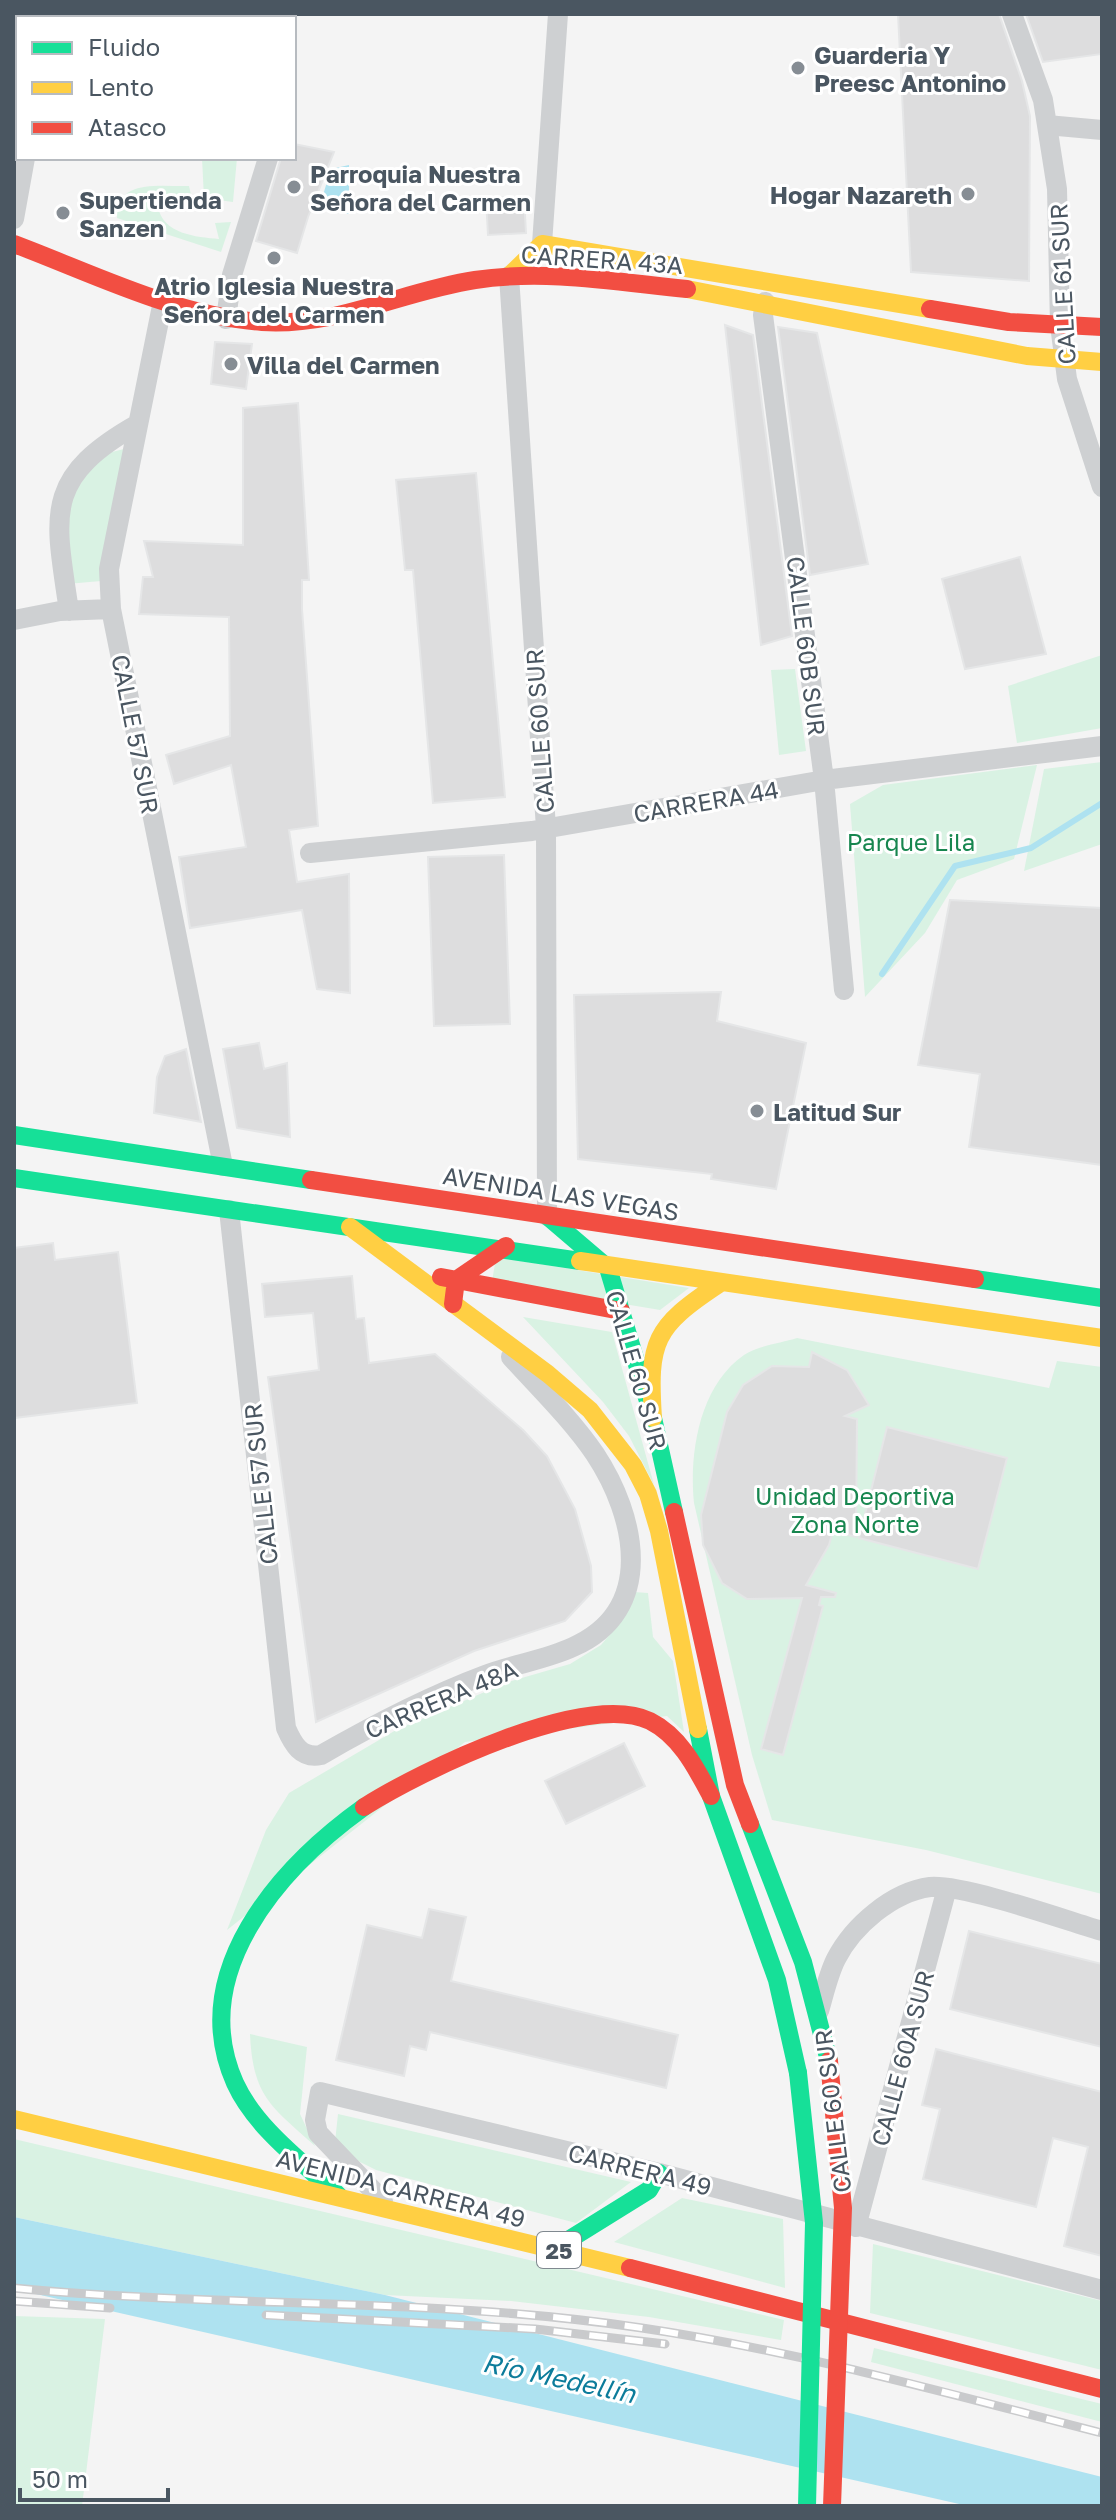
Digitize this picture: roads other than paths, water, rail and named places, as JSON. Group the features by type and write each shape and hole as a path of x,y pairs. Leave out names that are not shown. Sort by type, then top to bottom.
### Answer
{"main road":[{"name":"CARRERA 43A","path":"14,244 163,301 226,319 307,323 475,280 551,276 695,290 1027,356 1102,362"},
{"path":"509,276 542,244"},
{"name":"CARRERA 43A","path":"542,244 995,320 1102,327"},
{"name":"AVENIDA LAS VEGAS","path":"14,1135 1102,1298"},
{"path":"14,1178 608,1268 1102,1338"},
{"path":"453,1304 456,1280 547,1216"},
{"name":"CALLE 60 SUR","path":"547,1216 608,1268 653,1418 735,1785 819,2011 829,2061 843,2208 832,2506"},
{"name":"CALLE 60 SUR","path":"350,1227 590,1410 626,1454 648,1494 666,1567 711,1796 777,1980 798,2073 814,2223 807,2506"},
{"path":"654,1274 660,1252 720,1257 792,1252"},
{"path":"409,1271 621,1311"},
{"path":"653,1418 649,1367 657,1340 672,1318 719,1284"},
{"path":"341,2197 269,2131 251,2109 235,2083 219,2030 219,2001 237,1950 249,1926 282,1881 341,1823 400,1785 585,1714 612,1711 637,1714 668,1730 711,1796"},
{"name":"AVENIDA CARRERA 49","path":"14,2119 554,2249 1102,2389"},
{"path":"554,2249 649,2190 659,2173"}],"street":[{"path":"542,244 558,14"},
{"name":"CALLE 61 SUR","path":"1012,14 1030,57 1047,125 1057,189 1060,325 1069,388 1102,487"},
{"path":"1047,125 1102,130"},
{"path":"14,219 25,160"},
{"path":"226,319 230,281 267,160"},
{"name":"CALLE 60 SUR","path":"509,276 546,828 547,1216"},
{"name":"CALLE 57 SUR","path":"163,301 109,569 111,609 223,1166"},
{"name":"CALLE 60B SUR","path":"765,302 763,315 824,780 844,990"},
{"path":"69,611 57,527 60,502 69,484 97,449 138,424"},
{"path":"14,620 69,611 111,609"},
{"name":"CARRERA 44","path":"310,853 546,828 824,780 1102,746"},
{"name":"CALLE 57 SUR","path":"229,1210 286,1728 302,1753"},
{"name":"CALLE 60 SUR","path":"488,1330 593,1452 614,1487 626,1526 633,1571 630,1589 618,1609"},
{"name":"CARRERA 48A","path":"302,1753 321,1755 486,1674 574,1647 599,1630 618,1609"},
{"path":"819,2011 835,1960 871,1916 896,1899 919,1890 947,1888 1102,1931"},
{"name":"CALLE 60A SUR","path":"856,2227 947,1888"},
{"name":"CARRERA 49","path":"391,2210 318,2133 315,2120 320,2092 659,2173 1102,2290"}],"water":[{"path":"349,165 349,214 319,208 331,169"},
{"name":"Río Medellín","path":"14,2217 385,2295 1102,2477 1102,2506 968,2506 14,2289"}],"waterway":[{"path":"882,974 955,866 1031,848 1102,803"}],"railway":[{"path":"14,2288 486,2311 642,2328 816,2361 1102,2433"},
{"path":"14,2301 110,2308"},
{"path":"266,2315 535,2329 665,2344"}],"place":[{"name":"Guarderia Y Preesc Antonino","path":"798,68"},
{"name":"Parroquia Nuestra Señora del Carmen","path":"294,187"},
{"name":"Hogar Nazareth","path":"968,194"},
{"name":"Supertienda Sanzen","path":"63,213"},
{"name":"Atrio Iglesia Nuestra Señora del Carmen","path":"274,258"},
{"name":"Villa del Carmen","path":"231,364"},
{"name":"Latitud Sur","path":"757,1111"}],"park label":[{"name":"Parque Lila","path":"911,841"},
{"name":"Unidad Deportiva Zona Norte","path":"855,1509"}]}
